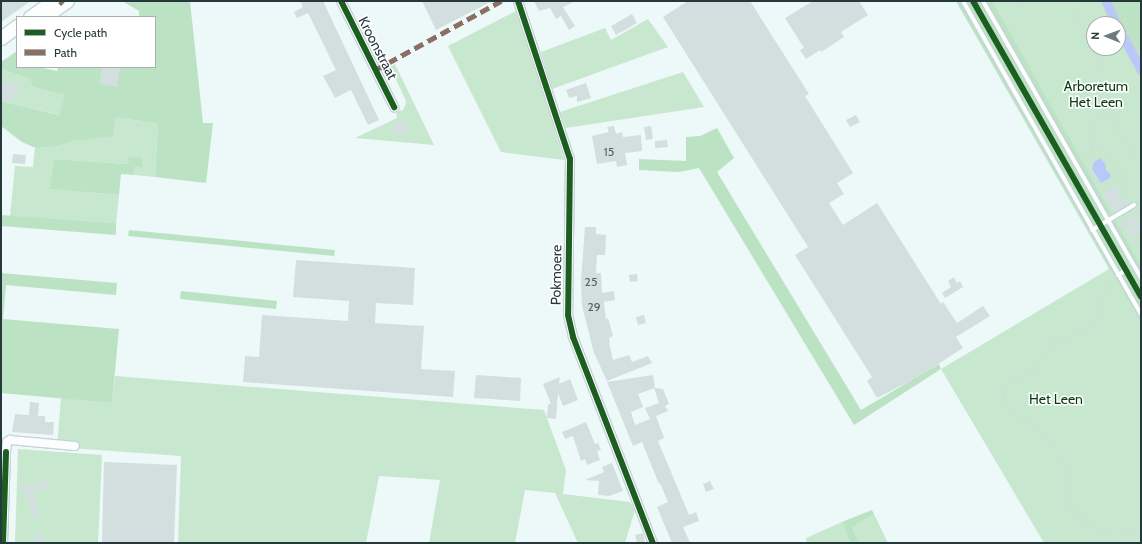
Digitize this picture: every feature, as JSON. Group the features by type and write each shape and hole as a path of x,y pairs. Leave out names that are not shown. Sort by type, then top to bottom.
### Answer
{"main road":[{"path":"31,16 53,1"},
{"path":"45,16 67,1"},
{"path":"1,38 16,27"},
{"path":"1,46 16,36"}],"street":[{"name":"Kroonstraat","path":"341,1 394,106"},
{"name":"Pokmoere","path":"518,1 570,160 568,315 573,338 653,543"},
{"path":"3,543 4,452 7,442 10,440 75,446"}],"lane":[{"path":"962,1 1141,314"},
{"path":"983,1 1141,278"},
{"path":"1092,230 1134,205"},
{"path":"1118,275 1126,270"}],"path":[{"path":"1012,1 1018,4 1029,1"},
{"path":"1069,1 1081,24 1083,33 1094,49 1104,70 1105,86 1112,104 1111,114 1118,134 1141,161"},
{"path":"1116,1 1141,56"},
{"path":"1111,114 1103,115 1098,121 1089,123 1088,131 1093,146 1091,148 1089,170 1100,187 1108,187 1126,179"},
{"path":"1093,146 1097,146 1108,155 1113,166 1120,169 1126,179 1126,193 1141,219"},
{"path":"1141,237 1137,237 1134,241 1141,248"},
{"path":"1118,275 1105,288 1100,315 1096,322 1081,334 1056,343 1048,349 1034,371 1028,376 1014,381 1006,386 1004,397 1011,410 1040,431 1055,448 1065,469 1071,507 1084,522 1100,533 1111,536 1128,536 1141,530"}],"green space":[{"path":"122,1 190,1 203,123 213,123 206,183 155,177 158,124 116,117 113,136 73,141 47,147 33,147 22,142 1,126 1,101 59,115 65,95 32,87 30,79 1,69 1,62 16,52 16,68 44,68 57,71 58,68 156,68 156,16 139,16 139,11"},
{"name":"Het Leen","path":"956,1 1141,1 1141,543 1044,543 941,369 1109,269"},
{"path":"956,1 992,1 1141,266 1141,322"},
{"path":"1100,1 1141,1 1141,77 1126,51 1126,16 1107,16"},
{"path":"516,11 520,18 564,160 501,152 448,46"},
{"path":"648,19 668,47 552,89 541,52 605,28 611,40"},
{"path":"395,64 434,145 355,138 397,118 396,112 403,110 406,101 390,67"},
{"path":"1,69 30,79 32,87 65,95 60,115 1,101"},
{"path":"683,72 704,107 566,128 560,112"},
{"path":"116,117 158,124 155,177 134,175 135,166 128,164 54,159 51,189 119,195 116,223 10,216 15,166 33,167 35,147 61,145 72,141 85,139"},
{"path":"717,128 734,158 717,172 861,410 939,364 941,369 854,425 699,168 679,172 639,170 639,159 686,161 686,137 700,136"},
{"path":"128,157 142,158 142,167 135,166 134,175 121,174 119,195 50,189 54,159 128,164"},
{"path":"1,215 116,223 116,235 1,226"},
{"path":"129,230 335,250 334,256 128,236"},
{"path":"1,273 117,283 116,295 6,285 3,319 119,329 112,403 1,393"},
{"path":"181,291 277,301 276,309 180,299"},
{"path":"115,376 544,410 566,470 563,494 630,502 635,510 625,543 578,543 555,493 525,490 515,543 429,543 440,480 379,476 366,543 178,543 181,456 57,447 61,398 112,403"},
{"path":"18,449 102,455 98,543 15,543"},
{"path":"872,510 874,514 852,527 859,543 850,543 842,522"},
{"path":"874,514 888,543 859,543 852,527"},
{"path":"842,522 850,543 807,543 806,538"}],"water":[{"path":"1100,158 1105,163 1106,170 1111,175 1110,178 1101,183 1092,169 1094,162"}],"building":[{"path":"1,1 31,1 1,22"},
{"path":"300,1 323,1 379,120 368,125 351,90 335,98 323,76 336,70 308,13 297,18 294,12 303,7"},
{"path":"422,1 492,1 436,30"},
{"path":"534,1 575,1 563,7 575,26 569,30 561,16 556,19 550,8 539,11"},
{"path":"688,1 750,1 809,94 805,96 853,173 837,183 844,194 829,203 843,225 877,203 941,304 943,302 957,323 983,306 990,316 956,337 963,348 918,377 877,398 867,381 872,377 795,255 808,247 663,17"},
{"path":"813,1 859,1 868,15 841,32 844,37 821,52 820,50 806,59 800,50 804,48 785,18"},
{"path":"632,14 637,23 616,35 611,26"},
{"path":"102,68 120,68 117,87 99,84"},
{"path":"1,79 20,86 18,94 14,93 11,101 1,98"},
{"path":"586,83 591,98 577,102 577,96 569,98 566,90"},
{"path":"856,115 860,122 850,127 846,120"},
{"path":"402,120 407,131 397,136 392,125"},
{"path":"614,126 616,134 622,132 623,137 641,135 642,151 625,153 627,165 617,167 616,161 597,164 592,136 609,132 607,127"},
{"path":"651,126 653,139 646,140 644,127"},
{"path":"667,140 668,147 655,148 655,141"},
{"path":"13,154 26,155 25,164 12,163"},
{"path":"1116,186 1127,205 1114,213 1103,193"},
{"path":"1135,215 1141,226 1141,231 1130,238 1121,223"},
{"path":"585,227 596,227 596,234 606,235 605,255 597,255 596,273 601,273 602,293 614,291 615,300 604,302 606,319 608,318 613,336 609,338 609,343 613,360 629,355 632,362 648,356 652,363 607,381 594,353 582,306 581,280"},
{"path":"296,260 415,268 413,305 376,303 375,323 424,326 421,369 455,371 453,397 243,382 245,356 259,357 262,315 348,321 349,301 293,297"},
{"path":"637,274 638,281 630,282 629,275"},
{"path":"954,277 957,283 960,281 963,287 945,298 942,293 951,287 948,281"},
{"path":"644,315 646,323 638,325 636,317"},
{"path":"476,375 521,378 520,401 474,398"},
{"path":"653,375 655,388 663,389 669,404 665,406 668,411 656,416 664,438 658,441 689,515 696,512 699,521 683,527 690,543 672,543 657,507 668,502 642,442 633,446 607,382","holes":["654,388 659,403 645,408 650,419 635,425 631,412 643,407 638,394"]},
{"path":"560,377 559,384 570,379 578,400 563,406 558,393 556,419 547,418 548,404 551,404 543,384"},
{"path":"30,402 39,403 38,416 45,416 45,422 54,422 53,435 12,432 15,414 29,415"},
{"path":"586,422 595,444 598,443 601,450 597,451 600,460 587,465 585,459 581,461 573,436 565,439 562,432"},
{"path":"104,462 177,465 174,543 102,543"},
{"path":"612,463 623,491 609,496 598,495 599,481 585,480 604,472 602,467"},
{"path":"46,480 49,487 33,492 41,515 34,517 23,485 30,483 31,485"},
{"path":"710,481 714,489 706,492 703,484"},
{"path":"643,533 645,543 637,543 635,535"},
{"path":"35,535 42,535 42,543 34,543"}],"waterway":[{"path":"1106,1 1113,16"},
{"path":"1126,43 1141,70"}],"marked path":[{"path":"60,1 63,4"},
{"path":"375,70 501,1"}],"cycle path":[{"path":"341,1 394,107"},
{"path":"518,1 570,159 568,315 573,337 653,543"},
{"path":"973,1 1141,297"},
{"path":"3,543 6,452"}],"park label":[{"name":"Arboretum Het Leen","path":"1096,94"}]}
